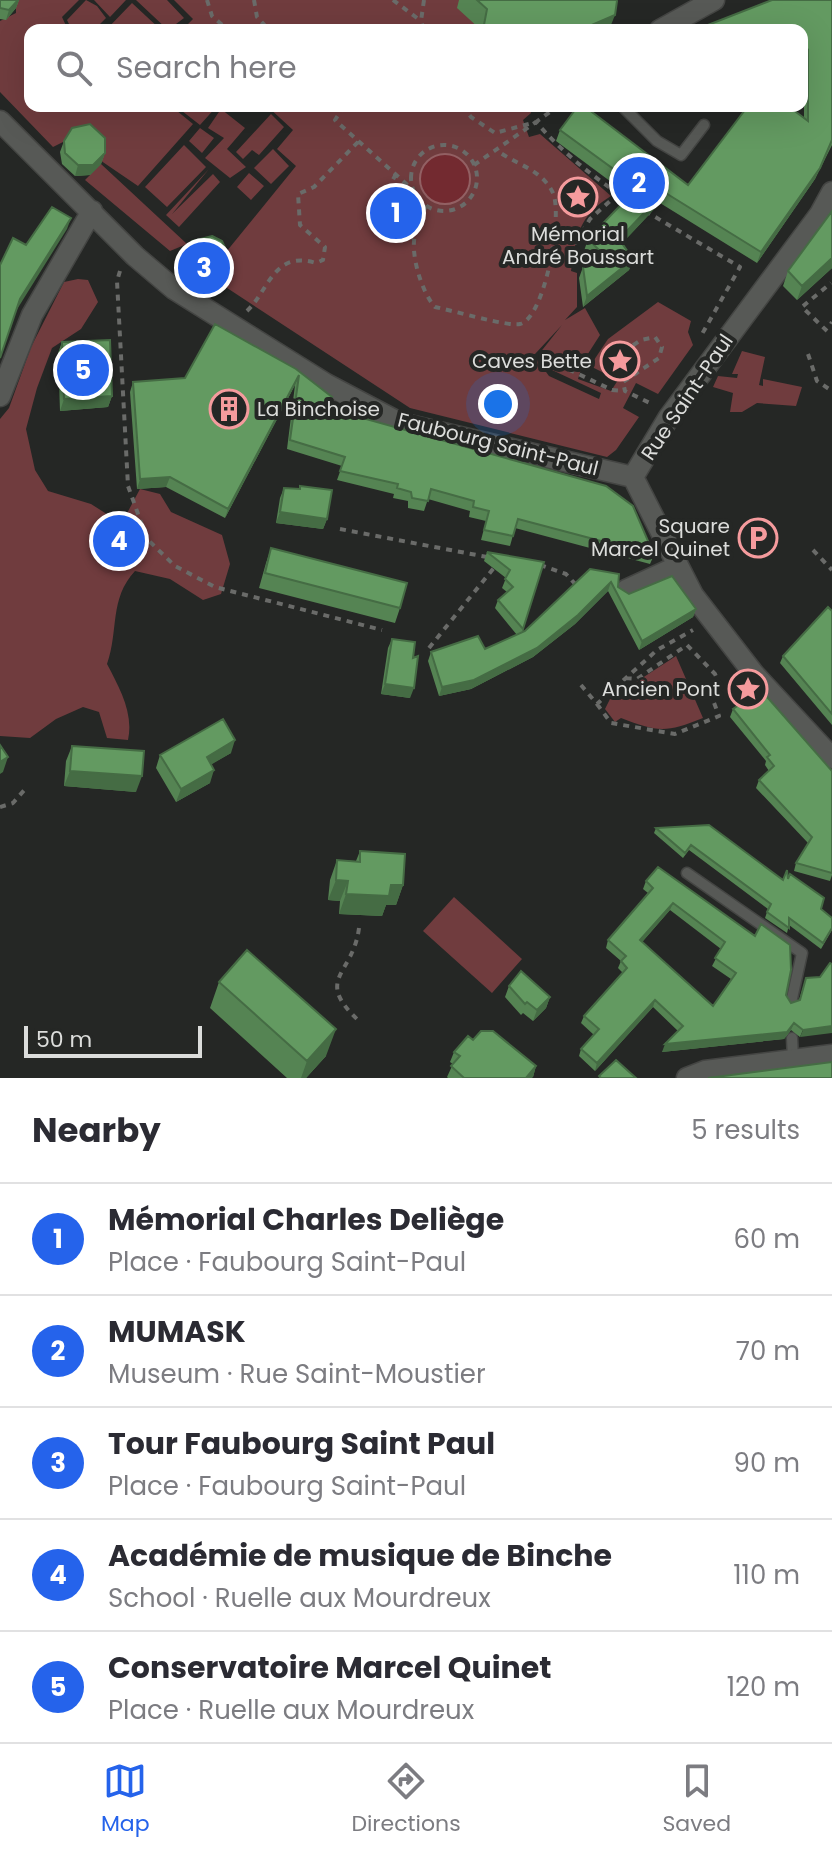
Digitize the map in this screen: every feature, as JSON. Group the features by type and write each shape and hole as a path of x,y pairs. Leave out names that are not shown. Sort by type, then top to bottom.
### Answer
{"street":[{"path":"664,0 667,24"},
{"path":"669,24 714,0"},
{"name":"Faubourg Saint-Paul","path":"0,121 135,256 174,289 326,384 400,423 633,477"},
{"name":"Rue Saint-Paul","path":"832,192 820,214 673,411 633,477 676,567 713,621 754,674 832,758"},
{"path":"0,396 32,315 92,211"},
{"path":"626,590 676,567"},
{"path":"687,1078 705,1071 832,1055"}],"lane":[{"path":"628,112 657,141 681,155 704,125"},
{"path":"687,873 802,953 791,1003"},
{"path":"792,1038 793,1059"}],"path":[{"path":"207,0 212,16 221,24"},
{"path":"254,0 257,17 263,24"},
{"path":"393,0 421,21"},
{"path":"422,24 424,0"},
{"path":"340,112 335,120 396,173 426,205 443,211 463,205 476,187 474,165 468,156 450,146 430,148 415,163 412,173 415,193"},
{"path":"467,112 495,133 536,122"},
{"path":"474,165 550,112"},
{"path":"536,122 560,150 618,194 740,267 702,329 702,337"},
{"path":"256,303 272,272 306,260 316,263 323,260 325,247 300,225 296,199 298,194 314,187 359,141"},
{"path":"426,205 413,238 421,279 428,299 435,307 518,324 532,318 540,304 558,216 553,193 530,168 495,149"},
{"path":"396,173 378,207 398,228 413,238"},
{"path":"553,236 576,243 590,219 618,194"},
{"path":"135,256 122,265 117,281 128,486 147,539 175,566 215,587 382,630"},
{"path":"827,331 802,307 832,283"},
{"path":"603,365 641,340 655,337 662,347 659,358 623,382 625,391"},
{"path":"808,354 817,381 832,391"},
{"path":"547,359 612,390 625,391 673,411"},
{"path":"340,529 506,562 497,564 490,571 429,648"},
{"path":"813,550 832,570"},
{"path":"529,564 566,574 583,593"},
{"path":"597,704 657,650 713,621"},
{"path":"581,685 611,723 675,734 719,716 713,700 720,686 715,674 687,645 637,679 624,678"},
{"path":"0,807 13,803 27,787"},
{"path":"359,928 352,958 338,976 336,987 340,1003 359,1021"}],"shaded area":[{"path":"16,0 79,0 62,17 65,24 24,24 24,112 178,112 193,124 138,186 69,139 53,147 0,92 0,21 16,13"},
{"path":"86,0 97,6 106,18 100,24 69,24 67,20"},
{"path":"94,0 126,0 110,17"},
{"path":"136,0 167,0 184,18 176,24 162,24"},
{"path":"174,0 459,0 482,22 188,24 193,19"},
{"path":"132,3 155,24 112,24"},
{"path":"183,112 212,112 200,125"},
{"path":"219,112 225,112 245,128 227,149 246,167 230,178 205,158 224,138 208,128"},
{"path":"274,112 531,112 523,120 529,137 540,134 611,196 586,219 575,247 571,271 577,273 577,307 565,320 585,308 600,335 584,360 578,379 611,391 618,380 590,366 608,339 658,302 691,321 688,332 693,345 658,394 636,383 623,408 639,417 616,450 607,457 410,408 218,282 225,270 222,257 296,166 277,149 293,130","holes":["562,325 539,354 552,370 601,393 599,399 549,376 535,357 509,357 535,354"]},
{"path":"271,114 284,127 259,155 252,150 243,159 236,152"},
{"path":"200,128 214,138 202,153 189,141"},
{"path":"184,145 206,167 167,207 145,187"},
{"path":"273,149 289,166 271,184 254,168"},
{"path":"445,154 463,161 470,179 463,197 445,204 427,197 420,179 427,161"},
{"path":"101,164 187,244 170,251 85,180"},
{"path":"209,169 172,214 213,174 220,182 179,227 166,215"},
{"path":"249,173 264,186 251,200 237,187"},
{"path":"88,280 98,302 81,329 52,348 37,388 26,429 35,470 48,491 91,504 113,518 125,517 140,489 160,494 171,512 222,535 230,564 221,594 203,600 170,579 135,571 127,582 118,604 107,664 127,710 128,740 107,738 99,712 83,707 56,719 30,738 0,736 0,419 9,408 31,347 64,282"},
{"path":"742,351 765,357 759,385 763,386 763,379 802,387 796,406 757,403 742,412 730,412 733,393 713,387 718,376 737,378 738,374 732,374"},
{"path":"676,656 703,718 662,729 621,718 615,722 605,709 610,699"},
{"path":"454,897 522,959 492,993 423,931"}],"building":[{"path":"0,0 18,0 9,10 0,8"},
{"path":"477,0 617,1 615,15 594,24 484,24 487,9"},
{"path":"772,0 832,0 832,140 820,168 761,252 664,192 619,239 633,259 587,296 583,267 600,251 588,239 638,187 560,130 574,112 592,112 688,185 743,112 796,112 808,121 808,24 710,24"},
{"path":"90,124 105,138 105,153 93,165 78,165 65,153 64,141 72,128"},
{"path":"52,207 71,218 20,299 0,358 0,265 13,238 26,245"},
{"path":"832,211 832,258 802,286 788,271"},
{"path":"212,236 222,241 228,254 224,269 211,278 190,269 186,255 192,241"},
{"path":"215,324 296,369 332,397 323,407 606,486 633,506 654,555 518,519 513,536 484,530 489,511 473,507 474,501 431,489 428,501 412,498 411,492 397,488 398,484 340,471 345,457 290,440 299,375 228,509 170,477 140,479 133,382 185,378"},
{"path":"110,340 112,396 64,399 62,342"},
{"path":"300,486 332,490 327,519 280,512 284,488 300,489"},
{"path":"271,548 407,583 400,608 265,573"},
{"path":"487,552 544,562 523,629 498,600 513,587 505,579 510,570"},
{"path":"590,569 619,574 618,587 629,594 672,576 696,609 642,641 611,582 578,615 537,648 474,680 442,687 431,652 478,636 485,649 525,631"},
{"path":"828,607 832,611 832,714 783,656"},
{"path":"392,639 415,642 413,658 418,656 414,688 385,684"},
{"path":"761,690 832,771 832,873 796,863 812,837 759,780 774,766 767,757 770,755 733,709"},
{"path":"223,719 235,740 207,757 214,770 181,789 160,755"},
{"path":"0,745 8,757 0,762"},
{"path":"72,746 144,751 142,776 70,771"},
{"path":"709,825 783,880 787,870 788,879 790,874 824,898 821,909 832,918 832,928 823,943 789,918 789,928 767,912 771,904 691,845 685,853 656,828"},
{"path":"360,851 405,854 403,885 391,885 389,896 346,894 348,881 336,880 337,860 360,862"},
{"path":"658,867 755,936 761,924 790,945 791,970 786,995 791,1003 800,1000 806,978 820,977 832,964 832,1026 803,1030 794,1023 787,1032 665,1044 683,1026 655,1000 597,1063 581,1049 599,1029 584,1016 627,968 621,961 626,956 608,940 653,888 646,881","holes":["673,903 725,942 715,958 736,973 713,1006 640,940"]},
{"path":"247,950 336,1029 307,1061 219,982"},
{"path":"521,971 550,997 537,1010 527,1002 525,1004 509,986"},
{"path":"481,1031 493,1031 536,1066 526,1078 464,1078 451,1066 460,1056 454,1052 468,1036 473,1040"},
{"path":"616,1060 636,1078 601,1078 599,1076"},
{"path":"832,1062 832,1078 708,1078"}],"place":[{"name":"MUMASK","path":"639,183"},
{"name":"Mémorial André Boussart","path":"578,197"},
{"name":"Mémorial Charles Deliège","path":"396,213"},
{"name":"Tour Faubourg Saint Paul","path":"204,268"},
{"name":"Caves Bette","path":"620,361"},
{"name":"Conservatoire Marcel Quinet","path":"83,370"},
{"name":"La Binchoise","path":"229,409"},
{"name":"Square Marcel Quinet","path":"758,538"},
{"name":"Académie de musique de Binche","path":"119,541"},
{"name":"Ancien Pont","path":"748,689"}]}
